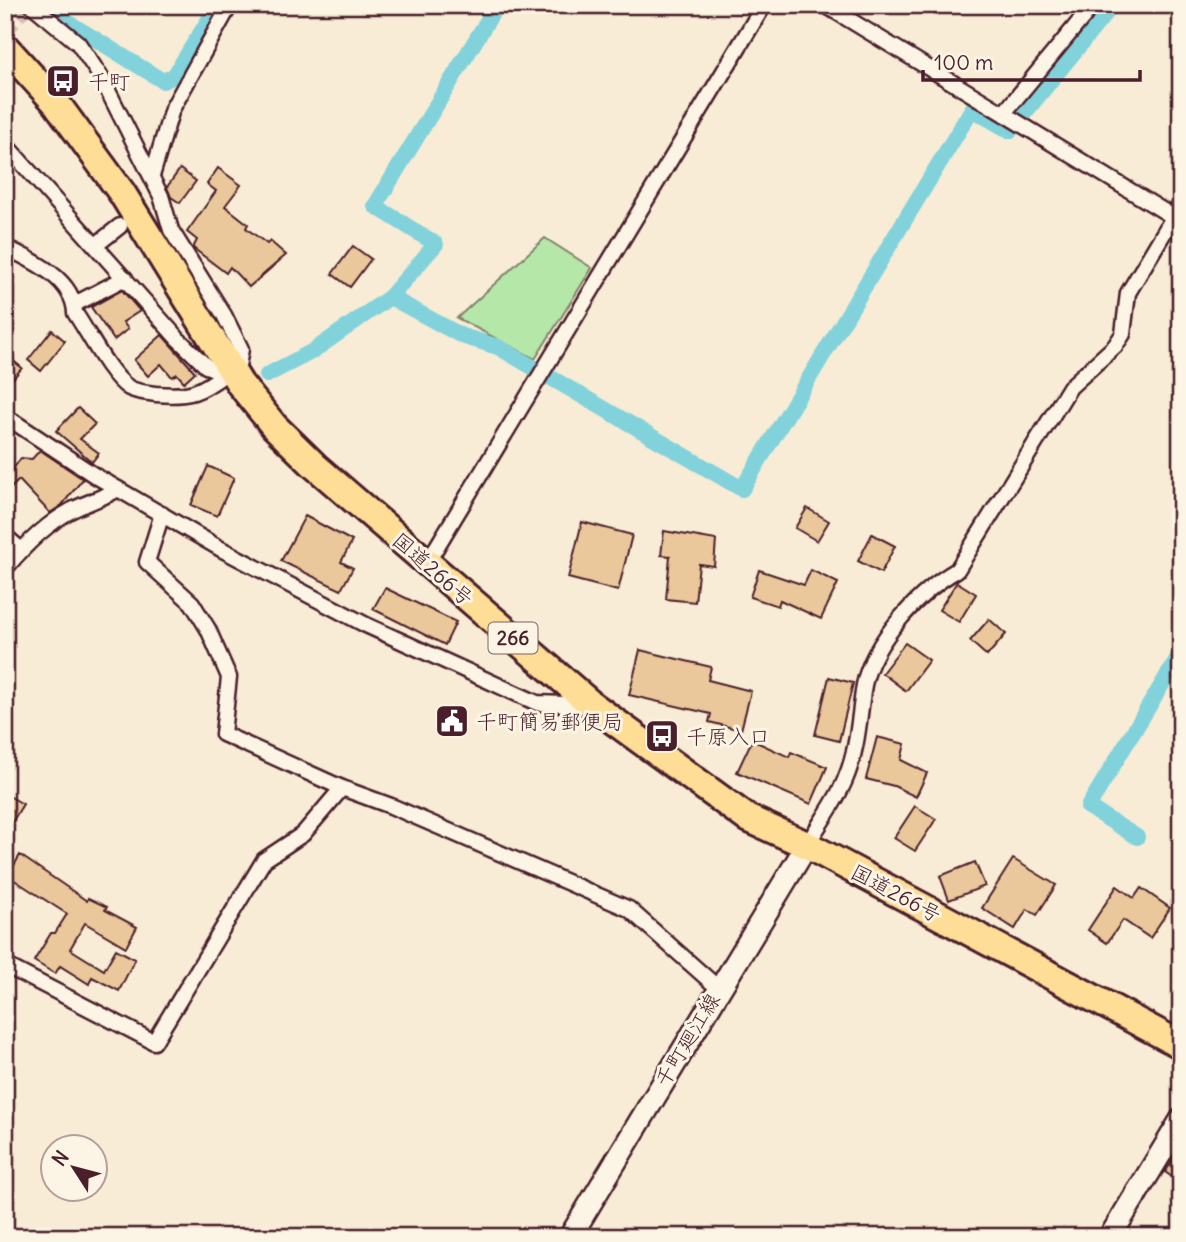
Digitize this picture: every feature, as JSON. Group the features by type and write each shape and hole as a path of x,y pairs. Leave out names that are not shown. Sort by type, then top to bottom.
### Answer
{"highway":[{"name":"国道266号","path":"5,47 57,104 122,192 231,375 282,434 592,705 747,818 807,845 1181,1045"}],"main road":[{"name":"千町廻江線","path":"570,1237 718,988 807,845"},
{"path":"1110,1237 1181,1120"}],"street":[{"path":"5,247 45,267 75,304 75,313 118,378 130,388 189,396 231,375 242,349 171,230 156,199 152,176 86,53 68,33 32,5"},
{"path":"152,176 172,109 230,5"},
{"path":"427,563 764,5"},
{"path":"825,5 1177,219"},
{"path":"1004,113 1093,5"},
{"path":"5,144 206,366 231,375"},
{"path":"807,845 845,780 862,714 864,683 877,650 933,584 957,570 1070,387 1119,340 1123,334 1128,293 1177,219 1181,204"},
{"path":"96,246 121,226"},
{"path":"75,304 125,278"},
{"path":"5,416 118,489 221,549 366,625 537,703 592,705"},
{"path":"5,569 21,550 72,510 100,500 118,489"},
{"path":"162,514 147,562 192,603 214,640 229,677 223,734 341,788 391,806 629,909 718,988"},
{"path":"5,536 21,550"},
{"path":"5,965 154,1042 264,860 303,834 341,788"}],"green space":[{"path":"545,238 592,268 535,359 457,318"}],"building":[{"path":"218,168 241,185 225,206 248,224 246,228 267,244 270,241 286,255 249,287 230,267 226,273 193,248 197,240 187,232 216,191 207,184"},
{"path":"180,169 196,181 180,203 171,197 167,187"},
{"path":"353,246 371,259 350,287 332,274"},
{"path":"122,290 140,311 123,322 128,329 114,340 91,307"},
{"path":"52,330 65,341 41,371 28,360"},
{"path":"162,335 195,372 184,382 177,374 172,377 161,364 148,376 134,360"},
{"path":"5,354 22,368 5,388"},
{"path":"78,408 95,424 80,439 99,453 92,462 56,431"},
{"path":"40,450 83,479 62,505 50,513 19,480 5,494 5,480 21,458 32,459"},
{"path":"208,466 234,478 217,516 191,505"},
{"path":"807,508 829,521 817,541 795,528"},
{"path":"305,516 352,541 341,562 353,568 341,590 281,561"},
{"path":"582,522 632,535 618,591 568,578"},
{"path":"664,531 716,540 714,566 699,564 695,602 666,599 670,556 661,555"},
{"path":"872,534 895,546 881,573 858,561"},
{"path":"759,570 804,585 811,570 838,583 821,619 780,600 778,606 750,597"},
{"path":"957,582 976,594 959,622 939,610"},
{"path":"385,588 456,622 445,645 373,609"},
{"path":"989,619 1006,634 987,656 970,641"},
{"path":"905,643 929,660 906,691 882,673"},
{"path":"640,650 711,667 708,680 751,691 741,730 709,722 711,714 629,695"},
{"path":"829,677 853,683 839,741 815,735"},
{"path":"877,737 905,744 901,760 927,773 916,797 894,786 866,779"},
{"path":"752,740 789,757 791,752 827,767 811,804 737,772"},
{"path":"9,796 23,804 5,834 5,803"},
{"path":"915,806 936,819 915,851 894,838"},
{"path":"20,855 87,901 88,898 107,907 105,910 137,927 126,947 85,923 70,949 104,970 116,949 135,959 119,991 92,977 89,984 60,966 55,974 34,961 51,933 55,933 67,914 8,876"},
{"path":"1013,859 1056,885 1037,915 1027,909 1015,929 982,908"},
{"path":"975,862 985,886 949,900 940,876"},
{"path":"1117,886 1134,898 1141,888 1170,908 1150,938 1123,920 1107,943 1088,930"},
{"path":"1181,1149 1181,1183 1165,1172"}],"waterway":[{"path":"45,8 163,81 174,76 218,5"},
{"path":"267,375 313,351 390,297 436,244 375,206 497,5"},
{"path":"390,297 462,336 498,347 742,489 972,109 1010,131 1106,13 1108,5"},
{"path":"1137,837 1088,807 1181,653"}],"tunnel":[{"path":"5,33 28,5"}],"place":[{"name":"千町","path":"63,81"},
{"name":"千町簡易郵便局","path":"452,721"},
{"name":"千原入口","path":"662,736"}]}
